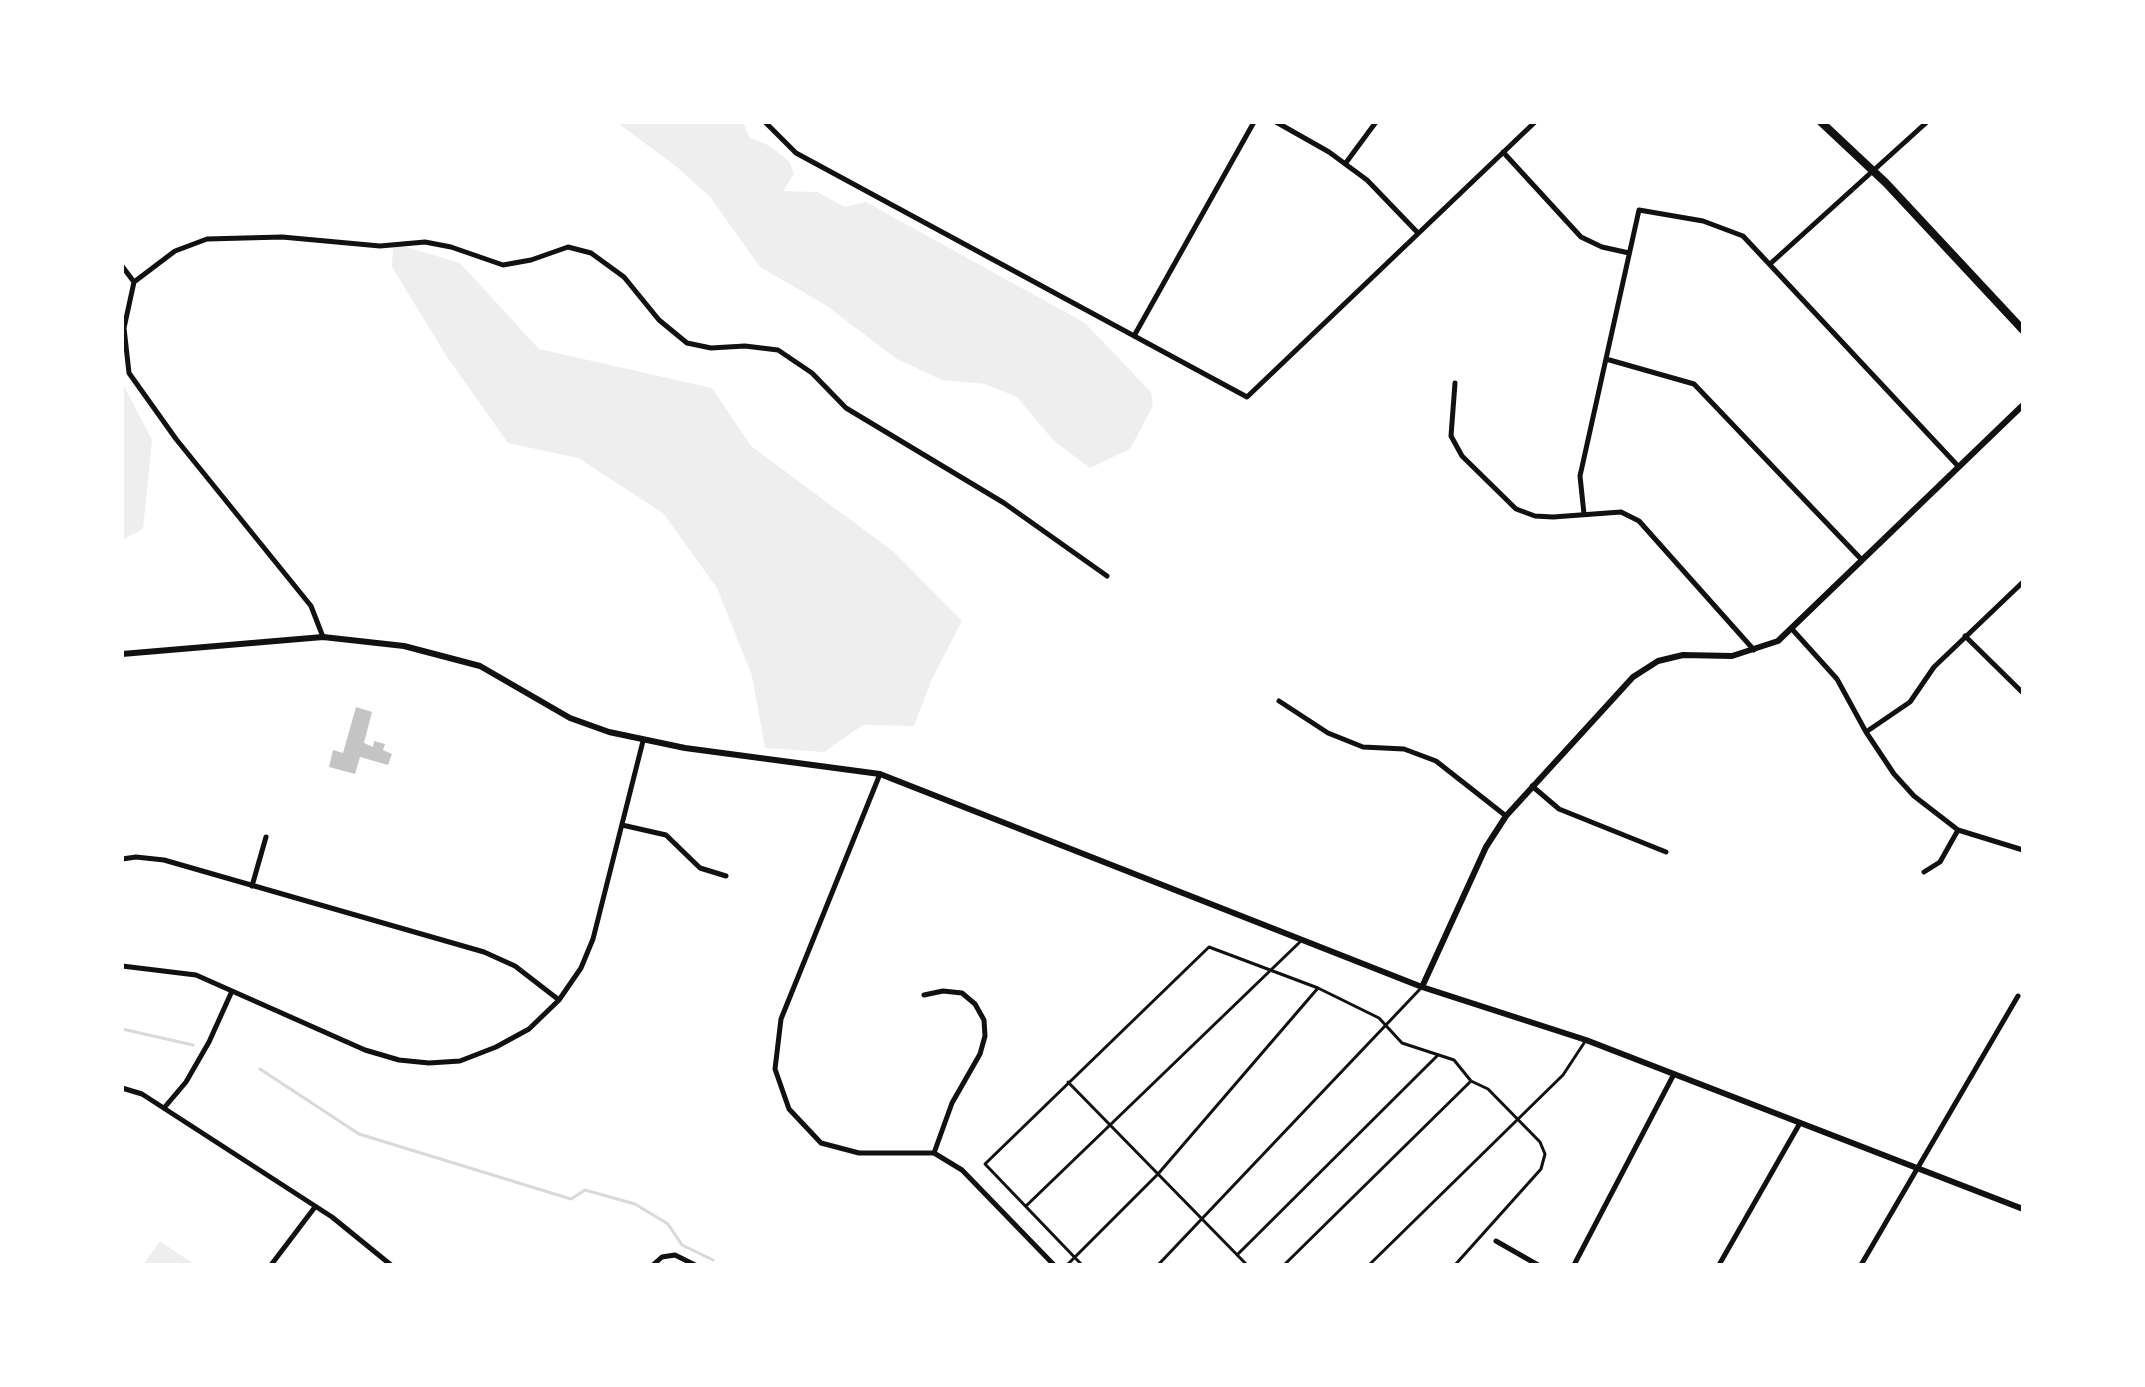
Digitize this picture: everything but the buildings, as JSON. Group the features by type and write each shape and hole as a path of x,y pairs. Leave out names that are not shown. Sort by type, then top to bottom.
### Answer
{"main road":[{"path":"1821,122 1875,172 2023,330"}],"street":[{"path":"765,122 796,153 1247,397 1535,122"},
{"path":"1134,336 1254,122"},
{"path":"1276,122 1367,180 1418,233"},
{"path":"1345,164 1376,122"},
{"path":"1770,264 1927,122"},
{"path":"1503,152 1581,237 1629,253"},
{"path":"1584,514 1580,476 1639,210 1703,221 1743,236 1958,466"},
{"path":"323,637 311,606 176,439 129,373 124,328 134,282 175,251 207,239 282,237 380,246 425,242 503,265 568,247 591,253 624,277 659,320 687,343 711,348 745,346 778,350 812,373 846,408 1004,503 1107,576"},
{"path":"122,266 134,282"},
{"path":"1606,359 1694,384 1861,559"},
{"path":"1455,383 1450,412 1451,436 1462,456 1516,509 1535,516 1621,512 1639,521 1755,651"},
{"path":"1422,987 1486,847 1506,816 1633,677 1658,661 1683,655 1732,656 1778,641 2023,405"},
{"path":"1866,732 1910,702 1934,667 2023,582"},
{"path":"1791,628 1837,679 1866,732 1894,774 1914,796 1958,830 2023,850"},
{"path":"1965,636 2023,693"},
{"path":"122,654 323,637 404,646 480,666 570,718 643,741 880,774 1422,987 1586,1040 2023,1209"},
{"path":"1279,701 1328,733 1363,747 1404,749 1436,761 1506,816"},
{"path":"122,966 196,975 365,1050 399,1060 429,1063 460,1061 496,1047 529,1029 559,1000 581,968 593,939 643,741"},
{"path":"880,774 781,1019 775,1069 789,1109 821,1143 859,1153 934,1153 962,1170 1054,1265"},
{"path":"1532,785 1559,809 1666,852"},
{"path":"622,825 666,835 700,868 726,876"},
{"path":"1924,872 1940,862 1958,830"},
{"path":"252,886 266,837"},
{"path":"122,859 164,860 484,952 515,966 559,1000"},
{"path":"164,1108 186,1082 209,1042 232,991"},
{"path":"924,995 943,991 962,993 975,1004 984,1020 985,1036 980,1054 952,1103 934,1153"},
{"path":"1861,1265 1908,1179 1919,1168 2018,996"},
{"path":"1574,1265 1674,1074"},
{"path":"122,1088 142,1094 315,1207 391,1265"},
{"path":"1719,1265 1800,1123"},
{"path":"271,1265 315,1207"},
{"path":"1496,1241 1538,1265"},
{"path":"653,1265 662,1257 675,1255 695,1265"}],"lane":[{"path":"1026,1206 1302,940"},
{"path":"1082,1265 985,1164 1209,947 1318,988 1389,1024 1402,1043 1454,1060 1471,1081 1488,1089 1540,1142 1545,1158 1541,1169 1455,1265"},
{"path":"1158,1265 1422,987"},
{"path":"1067,1265 1158,1174 1318,988"},
{"path":"1369,1265 1563,1075 1586,1040"},
{"path":"1237,1255 1438,1055"},
{"path":"1284,1265 1471,1081"},
{"path":"1068,1082 1247,1265"}],"shaded area":[{"path":"616,122 743,122 750,138 768,145 789,161 794,174 783,191 817,192 845,207 866,202 1085,323 1151,392 1153,406 1130,449 1090,468 1053,440 1017,397 985,384 942,380 897,359 824,304 760,267 710,197 677,167"},
{"path":"393,243 460,263 539,349 712,388 751,446 894,552 962,621 931,681 914,726 863,725 824,752 765,748 752,676 717,588 663,513 578,458 508,443 447,357 392,267"},
{"path":"122,382 152,440 143,529 122,540"},
{"path":"160,1241 195,1265 143,1265"}],"waterway":[{"path":"122,1029 193,1045"},
{"path":"260,1069 359,1134 571,1199 585,1190 635,1204 668,1224 682,1245 713,1260"}]}
